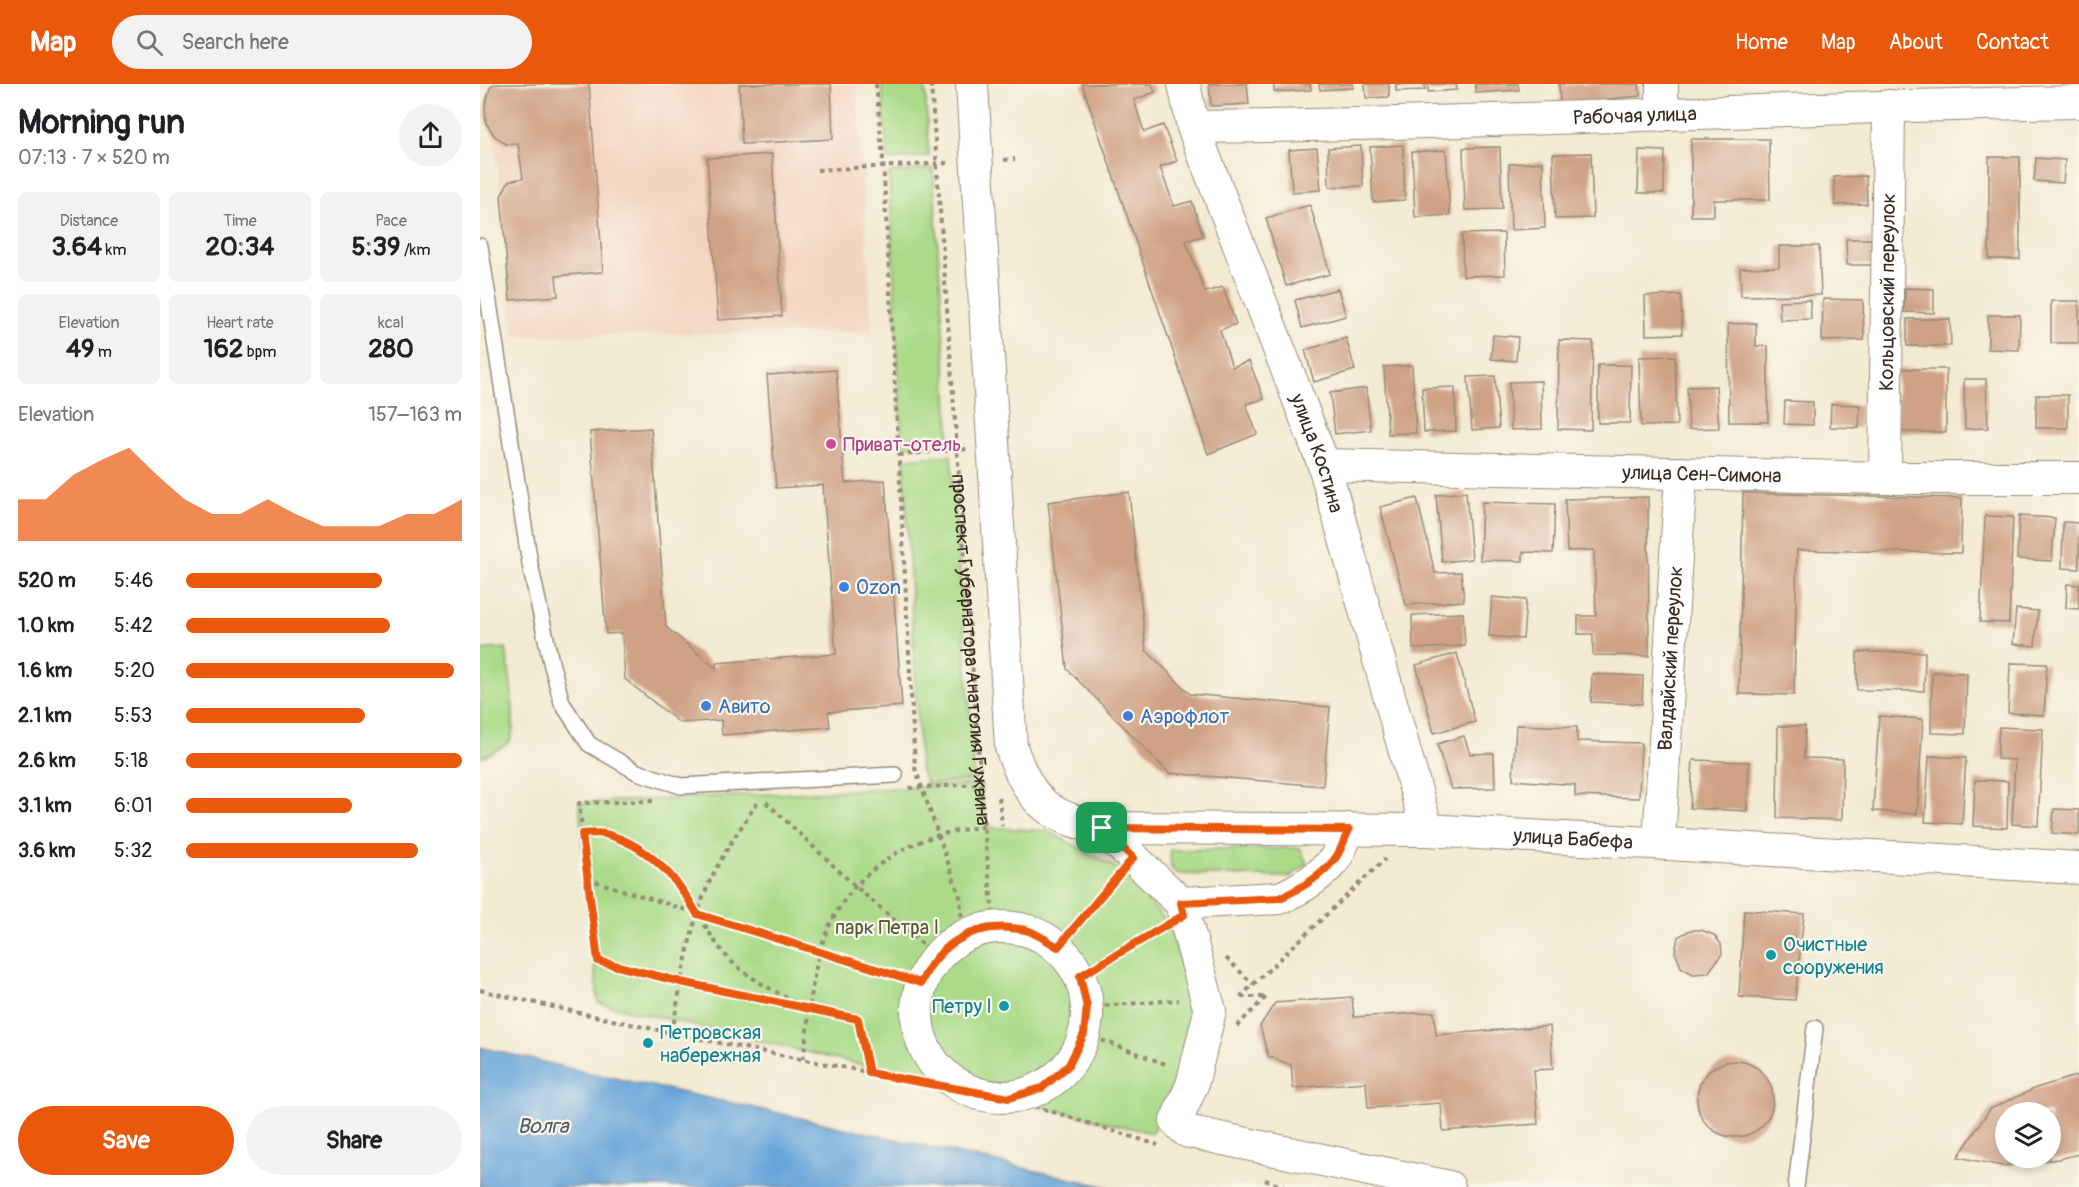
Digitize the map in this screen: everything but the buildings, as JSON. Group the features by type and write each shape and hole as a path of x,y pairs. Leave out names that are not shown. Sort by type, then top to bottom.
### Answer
{"street":[{"name":"проспект Губернатора Анатолия Гужвина","path":"972,84 1011,747 1021,776 1029,789 1054,812 1069,820"},
{"name":"улица Костина","path":"1184,84 1193,127 1324,465 1421,830"},
{"path":"1662,84 1662,115"},
{"name":"Рабочая улица","path":"1193,127 2079,102"},
{"name":"Кольцовский переулок","path":"1886,478 1889,106"},
{"name":"улица Сен-Симона","path":"1324,465 1886,478 2079,478"},
{"name":"Валдайский переулок","path":"1659,842 1682,473"},
{"name":"улица Бабефа","path":"1069,820 1102,828 1421,830 2079,868"},
{"path":"1102,828 1182,909 1207,998 1210,1011 1194,1075 1176,1121 1186,1131 1449,1187"},
{"path":"1182,909 1280,898 1294,892 1322,873 1336,858 1349,830"},
{"path":"994,927 1028,930 1058,947 1080,976 1086,1021 1069,1065 1042,1088 1009,1098 966,1090 932,1062 916,1021 921,983 936,956 963,936 994,927"}],"lane":[{"path":"480,246 530,564 551,662 562,703 589,744 637,772 681,786 897,782"},
{"path":"1796,1187 1815,1028"}],"path":[{"path":"876,84 883,167 915,768 960,897 963,936"},
{"name":"проспект Губернатора Анатолия Гужвина","path":"930,84 984,827 994,927"},
{"path":"817,170 952,163"},
{"path":"899,455 973,449"},
{"path":"897,782 922,788 981,784"},
{"path":"761,797 772,796"},
{"path":"761,797 855,886 936,956"},
{"path":"672,1032 697,914 717,866 761,797"},
{"path":"658,800 579,803 598,961 681,982 858,1019 869,1073"},
{"path":"803,1059 820,951 834,915 855,886 895,853 928,837 984,827"},
{"path":"1240,997 1421,830"},
{"path":"582,834 603,833 629,843 661,864 688,897 714,942 732,962 758,981 811,1011"},
{"path":"1058,947 1133,858"},
{"path":"587,879 921,983"},
{"path":"1080,976 1182,909"},
{"path":"480,990 594,1017 869,1073 966,1090"},
{"path":"1230,1034 1266,997"},
{"path":"1086,1021 1207,998"},
{"path":"1086,1021 1194,1075"},
{"path":"1009,1098 1168,1148"},
{"path":"1263,1179 1284,1187"}],"shaded area":[{"path":"489,84 857,84 872,332 514,336"}],"green space":[{"path":"882,84 925,84 929,156 888,160"},
{"path":"933,168 950,443 902,446 889,173"},
{"path":"951,455 975,780 927,784 920,769 904,459"},
{"path":"506,648 512,697 512,736 509,742 499,749 480,758 480,650"},
{"name":"парк Петра I","path":"981,784 985,827 1048,831 1122,871 1169,924 1190,995 1182,1069 1152,1133 598,1003 579,803"},
{"path":"1300,848 1307,864 1289,877 1178,874 1171,868 1170,850"}],"water":[{"name":"Волга","path":"480,1047 585,1072 1108,1187 480,1187"}],"place":[{"name":"Приват-отель","path":"831,444"},
{"name":"Ozon","path":"844,587"},
{"name":"Авито","path":"706,706"},
{"name":"Аэрофлот","path":"1128,716"},
{"name":"Очистные сооружения","path":"1771,955"},
{"name":"Петру I","path":"1004,1006"},
{"name":"Петровская набережная","path":"648,1043"}],"route":[{"path":"1102,828 1349,830 1336,858 1322,873 1294,892 1280,898 1181,903 1184,915 1080,976 1087,1007 1084,1034 1069,1065 1042,1088 1009,1098 869,1073 858,1019 681,982 598,961 582,834 603,833 629,843 661,864 688,897 697,914 921,983 936,956 963,936 994,927 1028,930 1058,947 1133,858 1102,828"}]}
